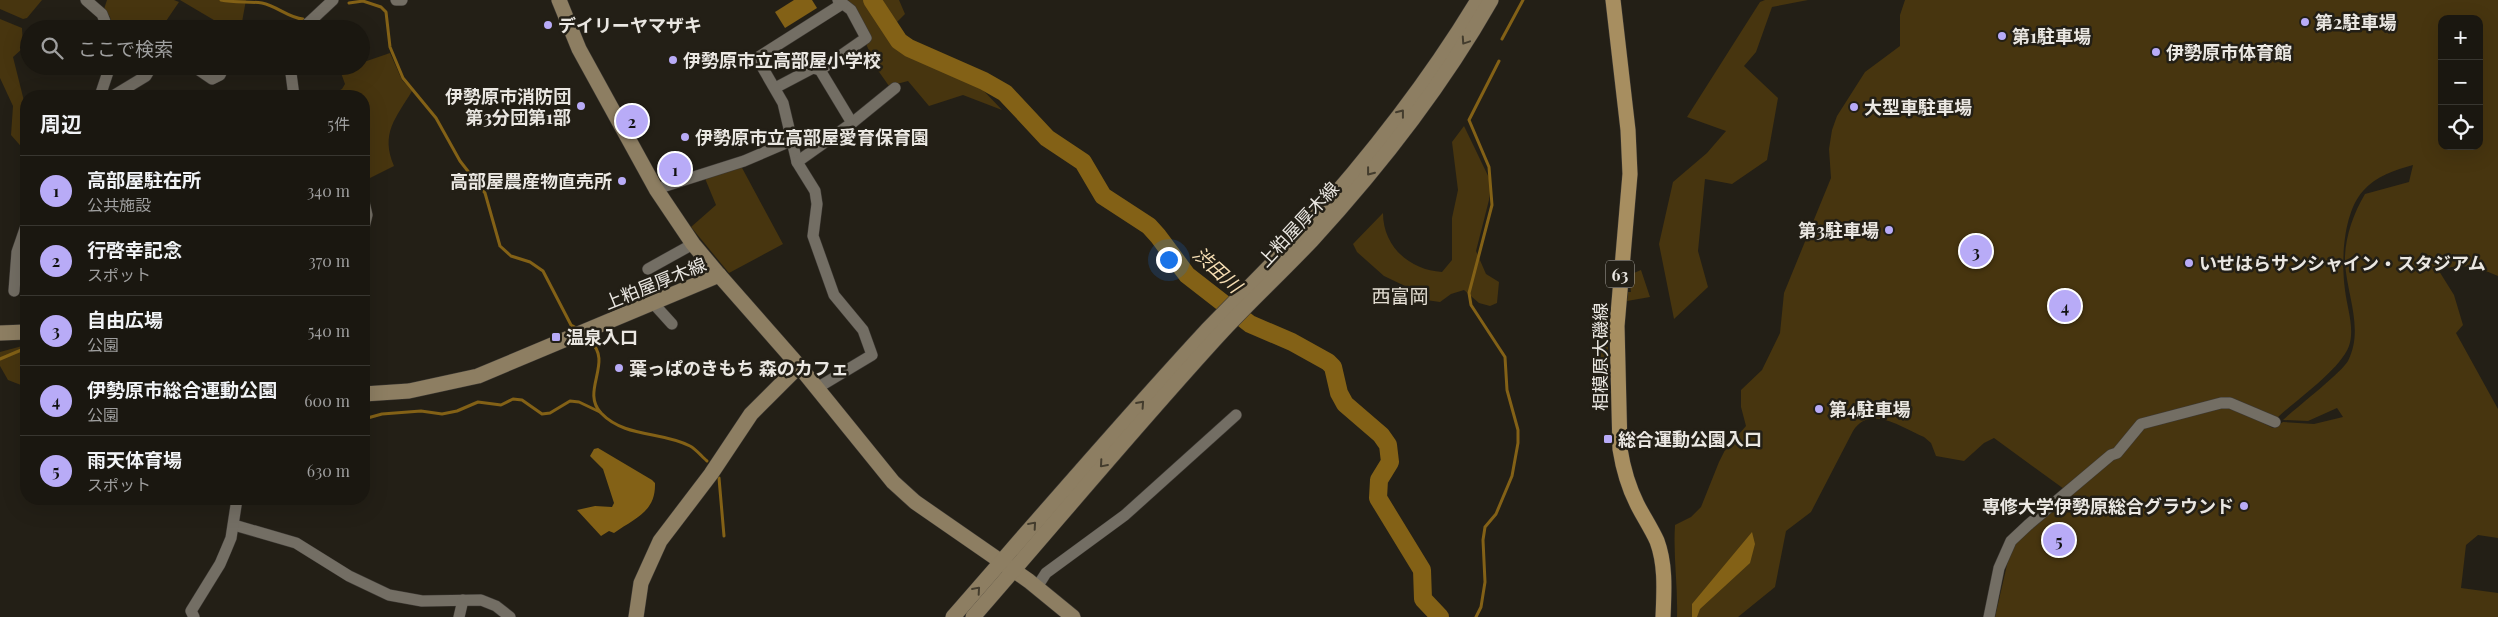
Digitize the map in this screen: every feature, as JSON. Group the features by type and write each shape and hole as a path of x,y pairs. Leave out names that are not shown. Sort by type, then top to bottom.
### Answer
{"main road":[{"path":"559,0 579,49 656,189 693,244 718,276"},
{"name":"上粕屋厚木線","path":"953,617 1007,566 1104,463 1213,333 1246,298 1322,209 1404,110 1478,0"},
{"name":"上粕屋厚木線","path":"1246,298 1311,241 1364,179 1413,118 1491,0"},
{"name":"相模原大磯線","path":"1613,0 1628,130 1630,174 1617,326 1620,449 1623,469 1630,488 1651,528 1660,553 1664,585 1663,617"},
{"name":"上粕屋厚木線","path":"370,394 410,392 478,376 718,276 799,366 893,482 915,502 1037,587 1073,617"},
{"path":"0,332 20,332"},
{"path":"636,617 641,583 660,541 711,474 751,414 799,366"},
{"name":"上粕屋厚木線","path":"973,617 1007,566"}],"street":[{"path":"86,0 102,14 104,20"},
{"path":"312,20 333,0"},
{"path":"396,0 402,0"},
{"path":"816,388 872,355 863,330 834,294 827,277 813,236 817,204 815,191 797,162 783,103 757,58 840,2 851,10 866,38 820,70"},
{"path":"775,88 813,68 820,70 852,123"},
{"path":"102,90 107,75"},
{"path":"123,90 147,75"},
{"path":"206,75 212,79 220,75"},
{"path":"291,75 293,90"},
{"path":"797,162 852,123 895,88"},
{"path":"656,189 744,161 793,140"},
{"path":"14,291 17,252 20,243"},
{"path":"648,269 693,244"},
{"path":"653,304 672,324"},
{"path":"1989,617 1999,568 2011,542 2111,455 2117,453 2141,424 2221,403 2230,403 2275,422"},
{"path":"1037,587 1046,573 1125,515 1236,415"},
{"path":"194,617 191,611 220,564 234,525 236,505"},
{"path":"234,525 296,543 348,576 389,595 422,601 463,600 489,602 510,617"},
{"path":"459,617 463,600"}],"shaded area":[{"path":"0,0 42,0 27,18 23,19 0,9"},
{"path":"107,0 174,0 179,2 167,20 111,20 104,9"},
{"path":"180,0 246,0 242,20 214,20"},
{"path":"794,0 812,0 817,8 785,28 775,12"},
{"path":"847,0 899,0 905,14 888,31 903,53 982,89 1002,110 963,95 929,106 908,81 889,86 877,69"},
{"path":"1765,0 1808,0 1772,7 1756,52 1744,66 1778,98 1767,160 1732,184 1705,179 1698,251 1708,287 1674,319 1659,244 1673,182 1707,153 1726,131 1687,117 1760,2"},
{"path":"1905,0 2498,0 2498,276 2483,270 2462,266 2439,271 2454,295 2463,325 2456,333 2498,409 2498,538 2478,535 2466,545 2461,588 2498,593 2498,617 1995,617 2009,556 2015,542 2144,428 2227,405 2273,428 2283,422 2314,424 2343,417 2337,408 2308,421 2283,420 2328,382 2348,361 2355,337 2355,325 2345,263 2350,227 2365,194 2409,182 2413,165 2393,171 2374,181 2356,200 2347,225 2343,266 2351,325 2349,346 2337,365 2327,375 2277,418 2235,399 2154,416 2064,489 1994,438 1984,443 1964,461 1936,456 1931,443 1924,437 1887,420 1868,419 1860,423 1853,431 1811,512 1786,531 1775,587 1738,617 1677,617 1675,525 1691,517 1701,507 1725,450 1746,426 1741,407 1741,390 1762,370 1780,333 1784,293 1831,178 1829,149 1832,130 1837,116 1865,72 1900,46 1900,15"},
{"path":"0,19 20,27 20,51 13,57 21,90 20,145 11,135 13,106 0,78"},
{"path":"390,53 402,80 412,91 396,118 389,135 390,154 394,166 370,178 370,90 340,90 345,84 342,75 370,75 370,60"},
{"path":"1464,126 1491,182 1489,200 1476,251 1486,274 1499,282 1497,303 1490,306 1479,303 1464,290 1451,294 1440,302 1419,299 1405,286 1384,276 1357,252 1353,244 1383,213 1384,225 1388,236 1400,254 1419,267 1442,272 1452,260 1452,218 1458,190 1452,142"},
{"path":"741,166 783,244 729,273 691,227 716,205 704,176"},
{"path":"1641,270 1650,297 1627,301 1628,292 1631,292 1629,275"},
{"path":"1600,302 1608,302 1608,319 1600,319"},
{"path":"1600,325 1608,325 1608,340 1599,340"},
{"path":"20,347 20,385 8,380 0,366 0,352"},
{"path":"1599,347 1608,347 1608,362 1599,361"},
{"path":"598,448 655,483 652,501 643,513 614,533 609,531 601,536 577,510 595,506 612,507 614,503 603,469 590,456 594,449"},
{"path":"1752,532 1755,544 1750,563 1700,609 1697,617 1692,617 1692,604"}],"waterway":[{"path":"221,0 262,3 303,19"},
{"name":"渋田川","path":"872,0 899,41 909,48 984,81 1005,93 1047,138 1083,162 1103,196 1149,226 1187,275 1250,324 1292,342 1328,362 1333,367 1339,393 1345,404 1381,435 1388,445 1390,462 1379,480 1378,498 1422,570 1423,599 1440,617"},
{"path":"1502,39 1523,0"},
{"path":"349,3 363,1 381,7 386,12 390,47 403,78 436,118 460,161 485,193 500,246 511,256 530,262 543,271 571,325 578,329"},
{"path":"1476,617 1481,607 1485,582 1483,540 1485,527 1496,514 1512,476 1518,443 1518,430 1507,390 1505,357 1471,305 1469,293 1492,205 1489,167 1469,120 1499,61"},
{"path":"590,341 597,349 599,358 594,395 595,404 601,413 621,427 679,441 690,446 707,461"},
{"path":"0,359 20,351"},
{"path":"370,417 382,414 421,411 442,414 457,411 478,402 501,405 513,399 522,400 542,414 550,413 570,401 579,402 600,412"},
{"path":"719,478 724,536"}],"place":[{"name":"第2駐車場","path":"2305,22"},
{"name":"デイリーヤマザキ","path":"548,25"},
{"name":"第1駐車場","path":"2002,36"},
{"name":"伊勢原市体育館","path":"2156,52"},
{"name":"伊勢原市立高部屋小学校","path":"673,60"},
{"name":"伊勢原市消防団 第3分団第1部","path":"581,106"},
{"name":"大型車駐車場","path":"1854,107"},
{"name":"行啓幸記念","path":"632,121"},
{"name":"伊勢原市立高部屋愛育保育園","path":"685,137"},
{"name":"高部屋駐在所","path":"675,169"},
{"name":"高部屋農産物直売所","path":"622,181"},
{"name":"第3駐車場","path":"1889,230"},
{"name":"自由広場","path":"1976,251"},
{"name":"いせはらサンシャイン・スタジアム","path":"2189,263"},
{"name":"伊勢原市総合運動公園","path":"2065,306"},
{"name":"温泉入口","path":"556,337"},
{"name":"葉っぱのきもち 森のカフェ","path":"619,368"},
{"name":"第4駐車場","path":"1819,409"},
{"name":"総合運動公園入口","path":"1608,439"},
{"name":"専修大学伊勢原総合グラウンド","path":"2244,506"},
{"name":"雨天体育場","path":"2059,540"}],"district":[{"name":"西富岡","path":"1400,295"}]}
